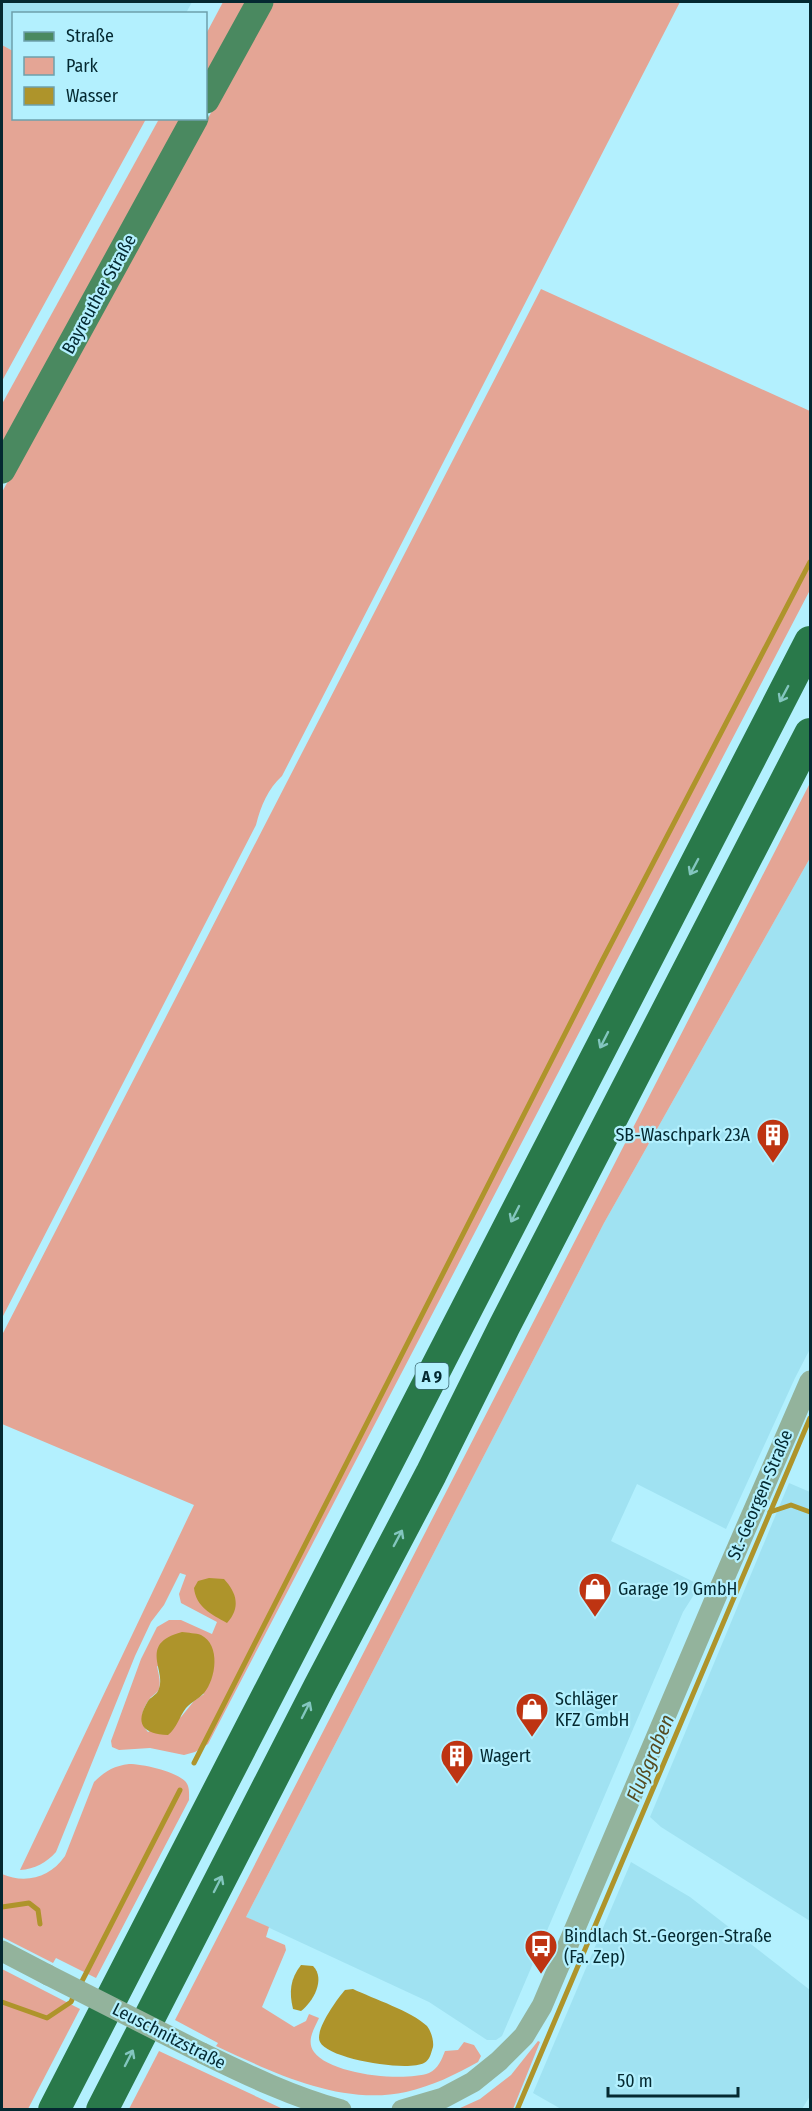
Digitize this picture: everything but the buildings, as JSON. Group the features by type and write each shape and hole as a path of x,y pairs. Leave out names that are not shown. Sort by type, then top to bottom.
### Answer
{"highway":[{"name":"A 9","path":"54,2109 810,642"},
{"name":"A 9","path":"102,2109 319,1687 426,1485 514,1307 810,734"}],"main road":[{"path":"207,98 260,2"},
{"name":"Bayreuther Straße","path":"2,470 194,120"}],"street":[{"name":"St.-Georgen-Straße","path":"402,2109 443,2097 473,2082 499,2061 524,2036 542,2006 810,1381"},
{"name":"Leuschnitzstraße","path":"2,1951 257,2079 341,2109"}],"shaded area":[{"path":"2,2 192,2 187,12 12,12 12,50 2,45"},
{"path":"810,858 810,1349 726,1529 637,1484 611,1541 700,1585 683,1612 502,2036 496,2040 487,2040 429,2002 246,1917 604,1223"},
{"path":"789,1483 810,1492 810,1921 661,1827 650,1817"},
{"path":"631,1862 690,1897 810,1990 810,2096 802,2109 561,2109 533,2093"}],"green space":[{"path":"223,2 249,2 207,78 207,32"},
{"path":"272,2 680,2 282,776 266,798 256,825 2,1318 2,492"},
{"path":"2,45 12,50 12,120 145,120 2,381"},
{"path":"158,120 183,120 2,450 2,404"},
{"path":"541,289 810,411 810,590 208,1744 195,1752 184,1755 150,1748 119,1750 112,1747 111,1741 141,1659 157,1627 169,1620 181,1620 212,1634 217,1622 181,1603 179,1594 186,1575 180,1573 164,1605 151,1622 135,1656 56,1852 40,1865 20,1870 194,1505 2,1424 2,1335","holes":["157,1666 204,1694 194,1701 181,1717 148,1732 145,1728 142,1719 143,1710 159,1688"]},
{"path":"810,783 810,858 604,1223 246,1917 269,1927 266,1937 285,1945 286,1950 262,2007 294,2027 306,2021 309,2014 319,2018 311,2044 314,2052 323,2060 351,2071 403,2077 429,2073 439,2064 445,2051 458,2050 464,2042 474,2045 481,2056 478,2062 452,2076 416,2090 382,2095 357,2095 333,2091 261,2067 216,2046 218,2043 175,2020"},
{"path":"129,1764 158,1769 180,1777 188,1785 189,1800 96,1978 56,1958 53,1963 2,1937 2,1874 19,1878 36,1877 45,1874 59,1864 65,1856 94,1782 110,1770"},
{"path":"2,1969 80,2009 28,2109 2,2109"},
{"path":"538,2041 540,2042 513,2109 458,2109 480,2099 511,2075"},
{"path":"159,2051 283,2109 129,2109"}],"water":[{"path":"209,1578 224,1579 234,1595 236,1606 227,1623 205,1609 195,1595 194,1588 198,1581"},
{"path":"182,1632 201,1635 212,1646 214,1671 204,1693 186,1708 174,1729 168,1735 159,1734 143,1726 142,1716 148,1701 157,1692 160,1684 157,1651 160,1644 168,1637"},
{"path":"301,1965 313,1966 317,1971 318,1984 310,2002 301,2011 293,2009 291,1991 295,1975"},
{"path":"353,1989 402,2010 427,2026 433,2045 428,2060 415,2065 386,2065 337,2054 326,2048 320,2042 319,2037 323,2023 345,1990"}],"waterway":[{"path":"194,1763 602,961 810,562"},
{"name":"Flußgraben","path":"517,2110 810,1418"},
{"path":"770,1512 791,1505 810,1512"},
{"path":"79,1987 180,1790"},
{"path":"2,1907 29,1903 38,1910 40,1924"},
{"path":"2,2002 47,2018 71,2002 74,1995"}],"place":[{"name":"SB-Waschpark 23A","path":"773,1164"},
{"name":"Garage 19 GmbH","path":"595,1618"},
{"name":"Schläger KFZ GmbH","path":"532,1738"},
{"name":"Wagert","path":"457,1785"},
{"name":"Bindlach St.-Georgen-Straße (Fa. Zep)","path":"541,1975"}]}
